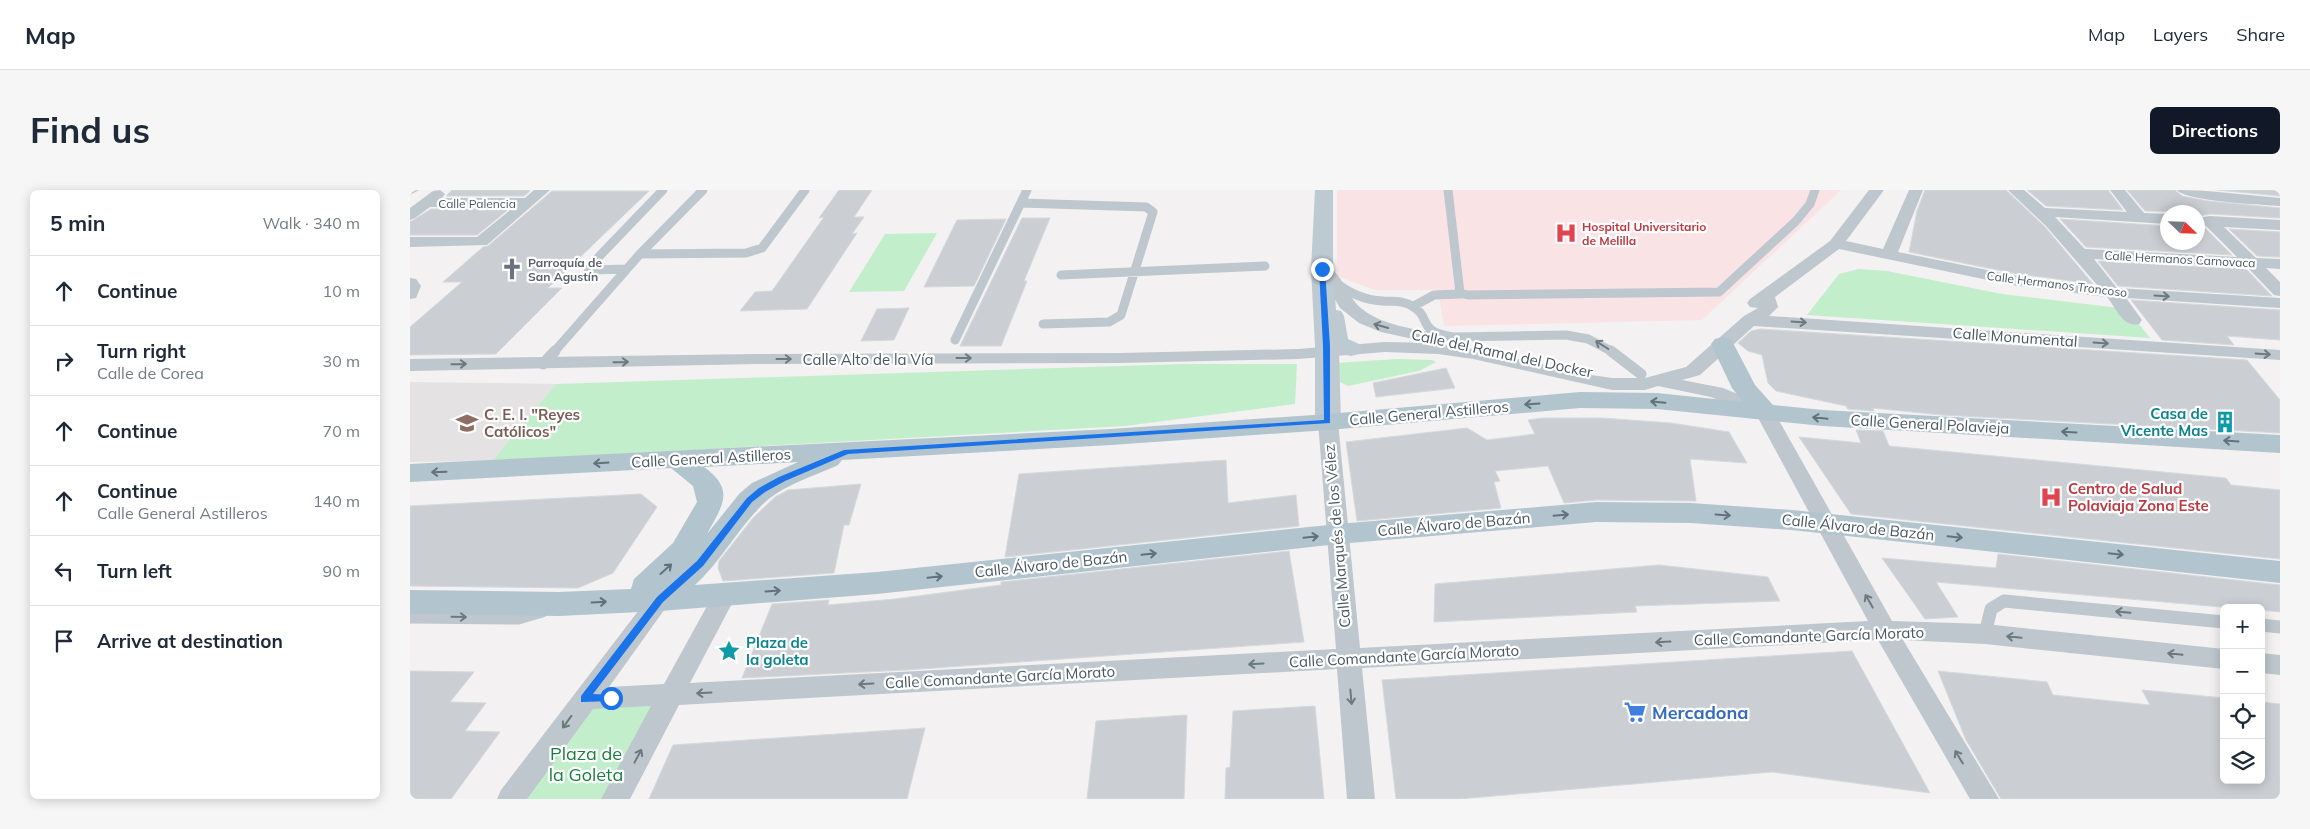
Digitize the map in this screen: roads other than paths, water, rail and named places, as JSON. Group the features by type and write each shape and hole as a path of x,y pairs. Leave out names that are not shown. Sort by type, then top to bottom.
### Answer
{"main road":[{"name":"Calle del Ramal del Docker","path":"1324,190 1328,275 1326,351 1328,422"},
{"name":"Calle del Ramal del Docker","path":"1328,275 1331,287 1335,337 1340,345 1351,349"},
{"path":"1722,344 1744,388 1765,412"},
{"name":"Calle General Polavieja","path":"1580,400 1657,402 1833,419 2280,444"},
{"name":"Calle General Astilleros","path":"410,473 847,452 1328,422 1580,400"},
{"path":"660,599 700,564 750,500 762,490 782,479 847,452"},
{"path":"629,601 683,551 711,502 709,490 704,480 676,459"},
{"name":"Calle Álvaro de Bazán","path":"410,602 559,604 660,599 877,582 1338,534 1596,512 1690,513 1825,524 2280,572"}],"street":[{"path":"410,215 443,190"},
{"path":"410,242 480,242 543,190"},
{"path":"1767,297 1836,244 1878,190"},
{"path":"1889,255 1916,190"},
{"path":"2015,190 2040,212 2080,254 2133,320"},
{"path":"2117,190 2139,217"},
{"path":"2188,191 2232,199 2280,202"},
{"path":"2188,191 2231,222"},
{"name":"Calle Palencia","path":"426,203 527,202"},
{"path":"2040,212 2160,218"},
{"path":"2205,221 2280,225"},
{"path":"2205,222 2252,262 2280,292"},
{"name":"Calle Hermanos Troncoso","path":"1836,244 1987,275 2113,293 2280,303"},
{"name":"Calle Hermanos Carnovaca","path":"2080,254 2280,264"},
{"name":"Calle del Ramal del Docker","path":"1326,351 1385,347 1438,349 1473,354 1606,383 1645,384 1693,371 1750,320 1756,318 1769,307 1767,297 1752,305 1700,354 1673,366 1637,374 1574,371 1401,332 1369,322 1346,304 1328,275"},
{"name":"Calle Monumental","path":"1750,320 2280,355"},
{"name":"Calle Alto de la Vía","path":"410,365 756,359 1120,358 1326,351"},
{"path":"1580,400 1606,383 1637,374 1660,381 1716,392 1765,412 1910,676 1985,799"},
{"name":"Calle Marqués de los Vélez","path":"1328,422 1361,799"},
{"path":"615,799 725,594"},
{"path":"511,799 660,599"},
{"name":"Calle Comandante García Morato","path":"584,699 1886,630 1986,634 2220,659"},
{"path":"2265,663 2280,665"}],"lane":[{"path":"627,269 591,270 588,268 662,190"},
{"path":"543,364 640,254 703,190"},
{"path":"640,254 746,253 757,251 762,248 805,190"},
{"path":"955,340 1027,190"},
{"path":"1448,190 1461,294"},
{"path":"1414,306 1434,295 1719,292 1796,221 1810,204 1815,190"},
{"path":"1021,203 1150,208 1153,212 1120,315 1114,320 1043,324"},
{"path":"1061,275 1265,266"},
{"path":"1328,275 1357,296 1378,302 1402,303 1414,306 1420,312 1426,328 1436,334 1453,337 1582,336 1599,342 1637,374"},
{"path":"1986,634 1991,609 2004,601 2220,622"},
{"path":"410,617 518,618 559,604"},
{"path":"2265,625 2280,627"}],"place":[{"name":"Hospital Universitario de Melilla","path":"1566,233"},
{"name":"Parroquía de San Agustín","path":"512,269"},
{"name":"Casa de Vicente Mas","path":"2225,422"},
{"name":"C. E. I. \"Reyes Católicos\"","path":"467,423"},
{"name":"Centro de Salud Polaviaja Zona Este","path":"2051,497"},
{"name":"Plaza de la goleta","path":"729,651"},
{"name":"Mercadona","path":"1635,712"}],"park label":[{"name":"Plaza de la Goleta","path":"586,763"}]}
